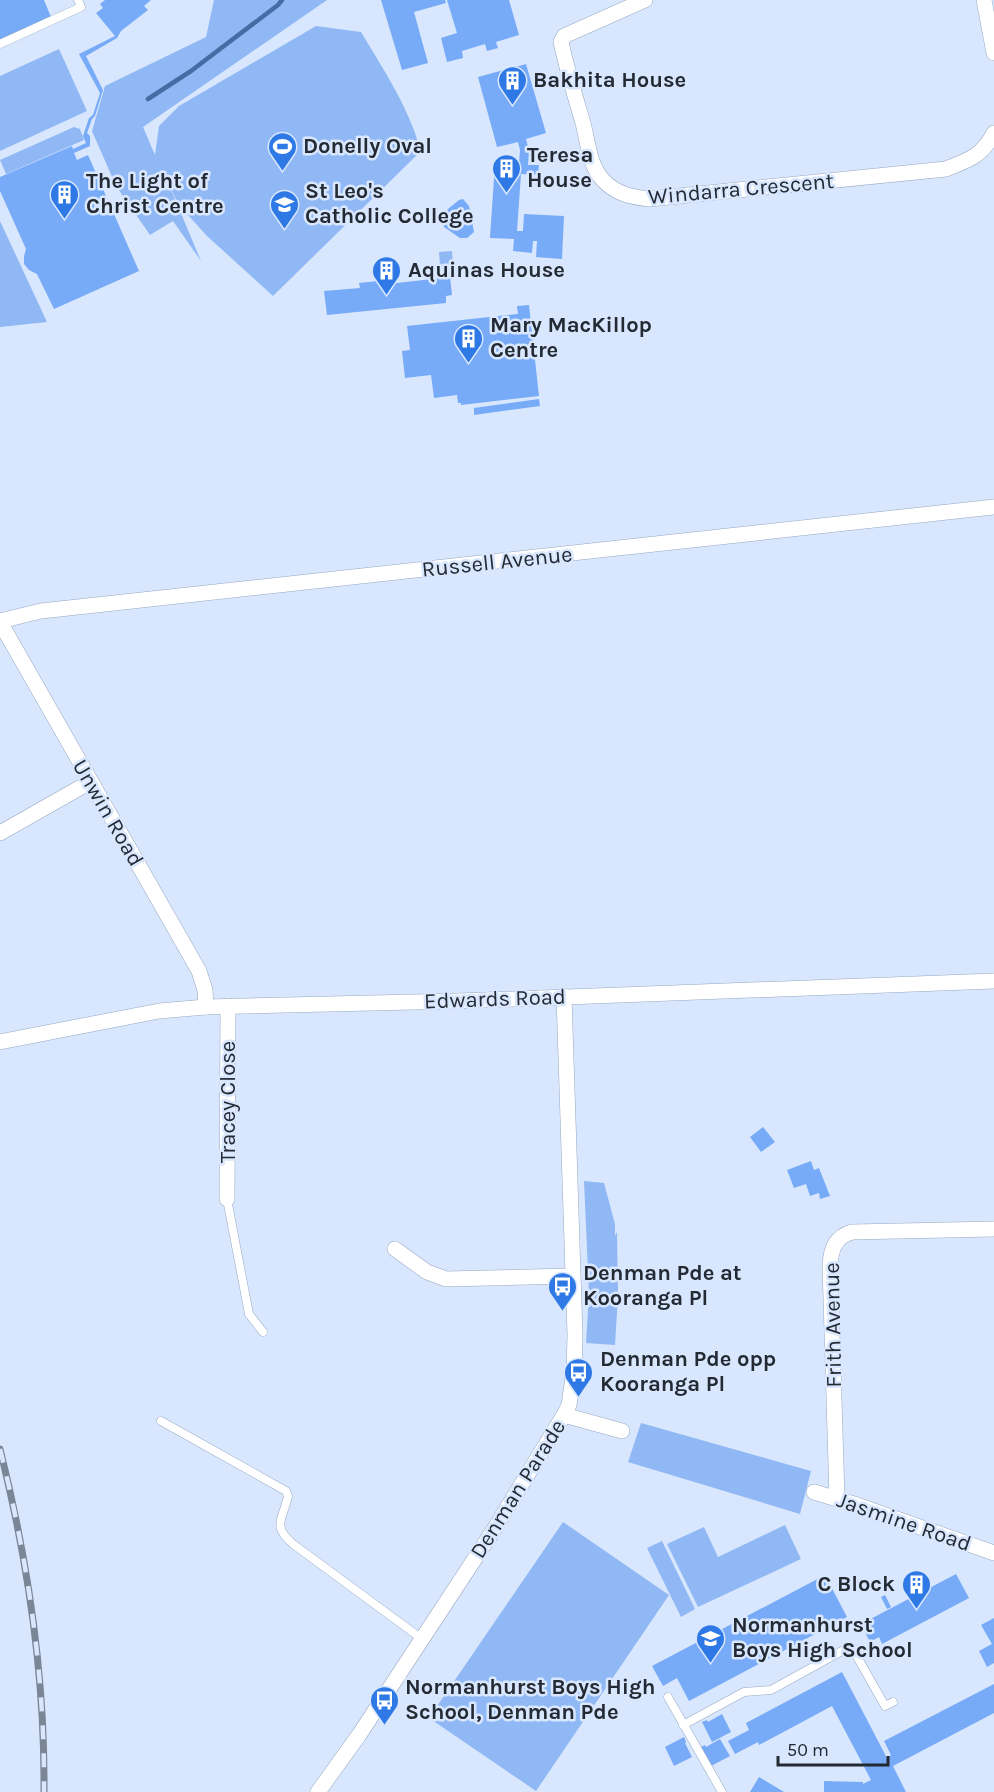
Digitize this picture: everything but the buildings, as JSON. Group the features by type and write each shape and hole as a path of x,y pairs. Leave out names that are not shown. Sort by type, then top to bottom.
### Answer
{"street":[{"name":"Windarra Crescent","path":"645,0 570,33 564,36 561,42 596,170 603,180 617,192 630,197 649,199 946,169 972,159 986,147 994,134"},
{"path":"984,0 994,53"},
{"name":"Russell Avenue","path":"0,621 41,611 994,507"},
{"name":"Unwin Road","path":"0,621 199,971 205,990 206,1007"},
{"path":"0,833 90,782"},
{"name":"Edwards Road","path":"0,1042 159,1011 206,1007 458,1001 994,981"},
{"name":"Denman Parade","path":"318,1792 495,1528 568,1405 574,1371 564,996"},
{"name":"Tracey Close","path":"227,1199 228,1006"},
{"name":"Frith Avenue","path":"837,1498 830,1265 832,1249 843,1235 852,1232 994,1229"},
{"path":"395,1249 427,1272 446,1279 572,1276"},
{"path":"564,1415 622,1431"},
{"name":"Jasmine Road","path":"814,1492 994,1553"}],"lane":[{"path":"0,44 81,7 78,0"},
{"path":"227,1199 249,1314 262,1332"},
{"path":"161,1421 286,1491 288,1496 285,1512 279,1525 281,1533 422,1639"},
{"path":"683,1725 744,1692 771,1690 851,1646 885,1706 893,1702"},
{"path":"668,1697 722,1792"}],"shaded area":[{"name":"Donelly Oval","path":"214,0 327,0 143,127 155,155 159,126 179,106 316,26 361,32 403,104 421,151 273,296 207,236 178,204 167,180 201,261 173,221 150,235 116,186 92,131 105,86 206,37"},
{"path":"59,49 87,111 0,151 0,76"},
{"path":"74,127 80,129 84,140 6,174 0,160"},
{"path":"0,221 47,322 0,327"},
{"path":"452,251 454,276 441,278 439,252"},
{"path":"584,1181 604,1183 615,1224 615,1236 617,1232 618,1296 615,1345 586,1343 589,1294"},
{"path":"641,1423 811,1471 800,1514 628,1462"},
{"path":"563,1522 669,1595 536,1791 429,1718"},
{"path":"785,1525 801,1559 698,1607 667,1544 704,1527 718,1557"},
{"path":"662,1541 695,1609 681,1617 647,1548"}],"waterway":[{"path":"148,99 191,71 282,0"}],"railway":[{"path":"0,1449 19,1534 33,1619 44,1749 44,1792"}],"place":[{"name":"Bakhita House","path":"512,106"},
{"name":"Donelly Oval","path":"282,172"},
{"name":"Teresa House","path":"506,194"},
{"name":"The Light of Christ Centre","path":"65,220"},
{"name":"St Leo's Catholic College","path":"284,230"},
{"name":"Aquinas House","path":"387,296"},
{"name":"Mary MacKillop Centre","path":"469,364"},
{"name":"Denman Pde at Kooranga Pl","path":"562,1312"},
{"name":"Denman Pde opp Kooranga Pl","path":"579,1398"},
{"name":"C Block","path":"916,1610"},
{"name":"Normanhurst Boys High School","path":"711,1664"},
{"name":"Normanhurst Boys High School, Denman Pde","path":"384,1726"}]}
